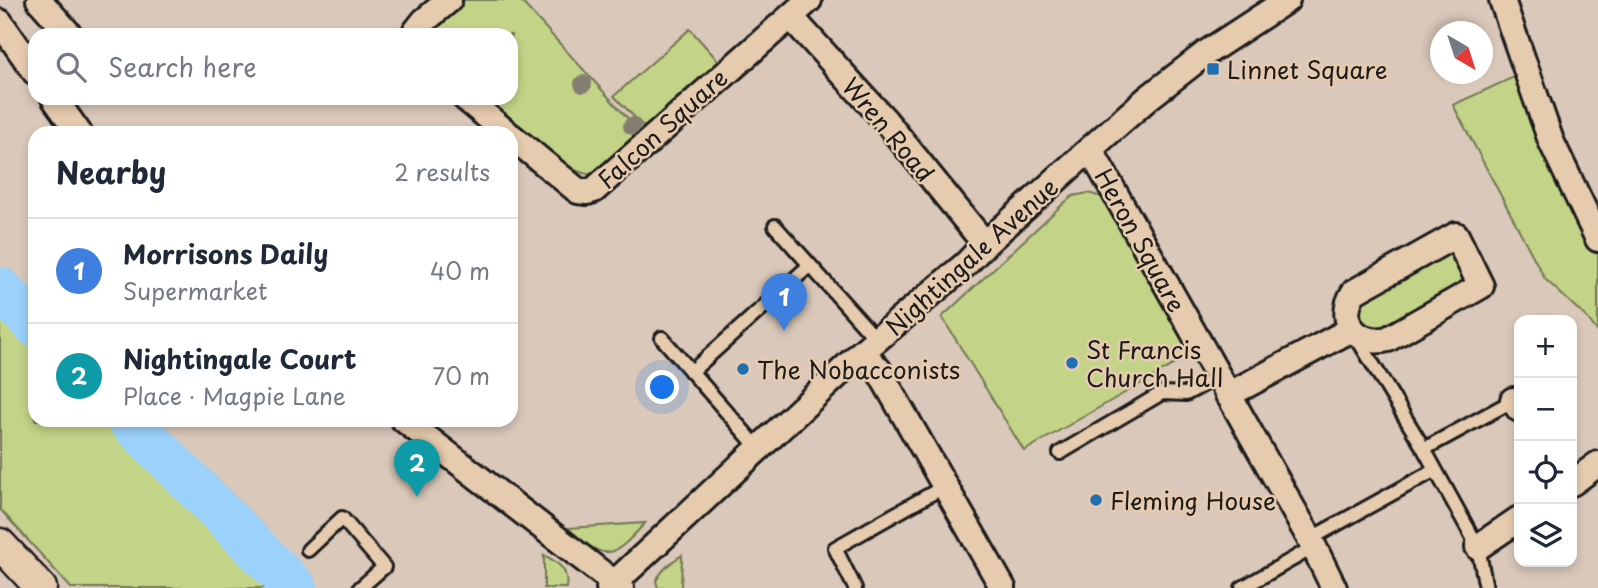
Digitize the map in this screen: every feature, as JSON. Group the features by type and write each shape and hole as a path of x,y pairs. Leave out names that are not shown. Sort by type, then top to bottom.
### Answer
{"street":[{"path":"39,0 64,28"},
{"path":"418,28 449,0"},
{"name":"Falcon Square","path":"518,142 578,191 594,190 809,0"},
{"name":"Nightingale Avenue","path":"615,586 869,346 979,252 1148,98 1206,53 1287,0"},
{"path":"1502,0 1551,141 1598,239"},
{"name":"Wren Road","path":"791,17 884,119 985,244"},
{"path":"0,22 28,62"},
{"path":"66,105 76,126"},
{"name":"Falcon Square","path":"473,105 498,126"},
{"name":"Heron Square","path":"1090,149 1312,543 1334,588"},
{"path":"1455,235 1481,286 1388,338 1368,340 1352,329 1347,311 1354,292 1455,235"},
{"path":"1223,386 1352,329"},
{"path":"869,346 878,369 1003,588"},
{"path":"413,427 615,586"},
{"path":"1577,478 1598,464"},
{"path":"1478,547 1514,522"},
{"path":"0,544 41,588"}],"lane":[{"path":"775,226 810,265 869,346"},
{"path":"691,372 810,265"},
{"path":"1352,329 1424,449 1478,547 1486,588"},
{"path":"662,338 759,449"},
{"path":"1060,453 1162,393 1186,394 1223,386"},
{"path":"1424,449 1514,404"},
{"path":"1242,588 1435,470"},
{"path":"855,588 835,548 945,486"},
{"path":"307,550 342,517 384,567 360,588"}],"green space":[{"path":"465,0 520,0 643,135 597,172 581,172 567,165 489,105 518,105 518,28 438,28 443,19"},
{"path":"690,29 720,63 647,130 614,96"},
{"path":"1518,75 1598,253 1598,332 1588,319 1545,279 1453,105"},
{"path":"1088,193 1105,198 1192,354 1024,451 942,317 1064,203 1073,196"},
{"path":"1456,235 1481,286 1368,340 1349,301"},
{"path":"0,304 28,333 28,427 121,427 278,588 71,588 0,509"},
{"path":"645,523 624,544 608,552 591,547 568,528"},
{"path":"544,555 562,568 566,576 566,588 544,588"},
{"path":"682,555 681,588 658,588 656,581 661,573"}],"waterway":[{"path":"0,289 28,318"},
{"path":"136,427 295,588"}],"place":[{"name":"Linnet Square","path":"1213,69"},
{"name":"Morrisons Daily","path":"784,331"},
{"name":"St Francis Church Hall","path":"1072,363"},
{"name":"The Nobacconists","path":"743,369"},
{"name":"Nightingale Court","path":"417,497"},
{"name":"Fleming House","path":"1096,500"}]}
